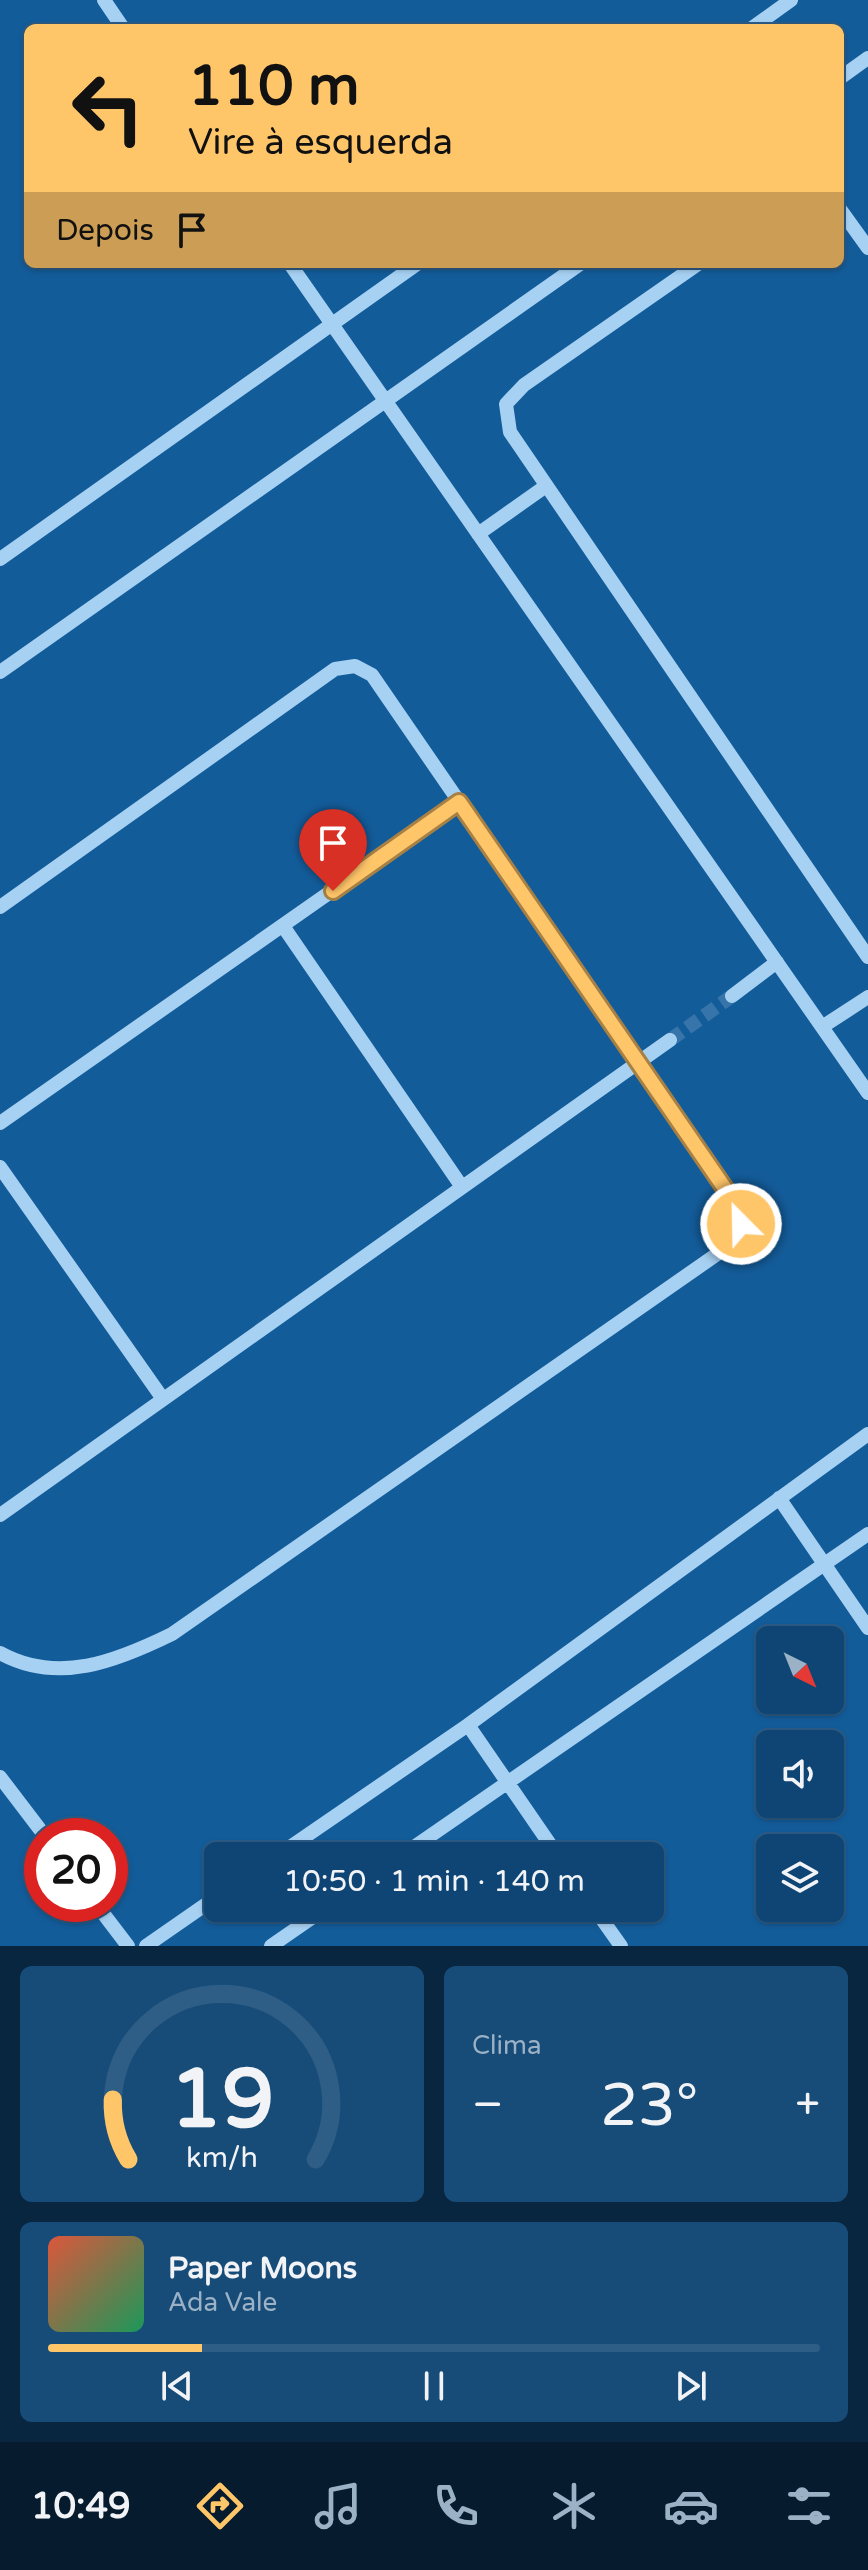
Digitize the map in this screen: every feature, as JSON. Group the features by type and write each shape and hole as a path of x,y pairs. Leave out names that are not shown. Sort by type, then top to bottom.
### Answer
{"lane":[{"path":"104,0 120,24"},
{"path":"758,24 791,0"},
{"path":"844,75 868,58"},
{"path":"844,215 868,248"},
{"path":"293,268 868,1093"},
{"path":"0,559 411,268"},
{"path":"0,672 387,403 574,268"},
{"path":"692,268 524,385 506,404 510,432 868,957"},
{"path":"478,534 546,486"},
{"path":"0,907 335,669 355,666 372,675 737,1206 741,1224 733,1243 172,1634 122,1659 71,1670 24,1666 0,1653"},
{"path":"0,1123 459,802"},
{"path":"283,926 462,1187"},
{"path":"732,996 777,962"},
{"path":"822,1027 868,997"},
{"path":"0,1515 670,1040"},
{"path":"0,1167 163,1399"},
{"path":"297,1842 468,1725 868,1434"},
{"path":"779,1498 868,1628"},
{"path":"421,1842 868,1534"},
{"path":"468,1725 548,1842"},
{"path":"0,1777 31,1818"},
{"path":"146,1946 204,1906"},
{"path":"110,1922 128,1946"},
{"path":"271,1946 306,1922"},
{"path":"604,1922 621,1946"}],"tunnel":[{"path":"670,1040 732,996"}],"route":[{"path":"333,891 459,802 737,1206 741,1224"}]}
